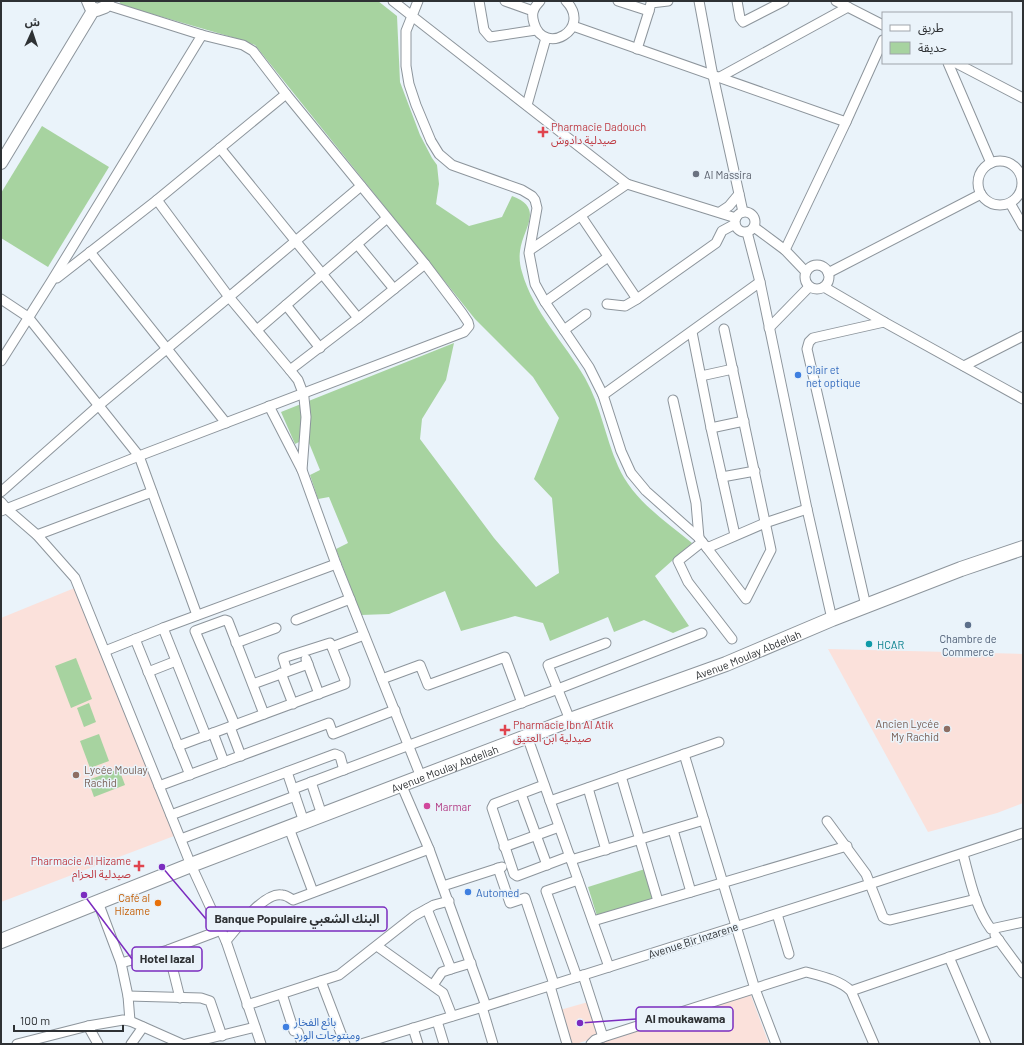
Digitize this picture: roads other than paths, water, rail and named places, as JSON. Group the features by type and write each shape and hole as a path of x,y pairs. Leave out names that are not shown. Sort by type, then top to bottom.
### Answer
{"main road":[{"name":"Avenue Moulay Abdellah","path":"1,941 191,865 401,784 570,720 726,664 832,619 961,569 1023,548"}],"street":[{"path":"393,1 627,184 738,218"},
{"path":"418,1 406,31 406,66 409,84 431,141 439,154 452,166 522,190 532,196 535,200 537,213 529,253 530,265 535,284 545,302 589,367 603,395 621,451 631,473 646,491 703,543 746,599 771,550 724,329"},
{"path":"479,1 484,30 490,37 536,30"},
{"path":"505,1 533,11"},
{"path":"540,1 536,5 532,17 536,30 540,35 546,38 559,38 564,36 573,26 574,13 571,6 566,1"},
{"path":"618,1 649,11"},
{"path":"637,49 651,3 668,1"},
{"path":"699,1 716,76 739,194 738,218 741,231 750,229 785,250 806,272"},
{"path":"736,1 740,18 744,22 784,1"},
{"path":"836,1 882,24"},
{"path":"1,163 5,148 91,5 103,9 108,3 202,35 243,45 253,51 286,94 425,264 468,322 469,326 464,332 3,507 37,535 75,578 191,865 226,941 261,1044"},
{"path":"716,76 848,7"},
{"path":"573,26 846,122"},
{"path":"1,361 202,35"},
{"path":"527,105 546,38"},
{"path":"785,250 882,42"},
{"path":"948,64 991,163"},
{"path":"958,64 1023,98"},
{"path":"51,282 157,200 286,94"},
{"path":"220,148 358,318"},
{"path":"1000,161 1009,163 1021,171 1021,190 1019,195 1010,203 1001,206 992,204 981,194 978,186 979,177 983,169 991,163 1000,161"},
{"path":"530,250 627,184"},
{"path":"1,492 98,406 361,186"},
{"path":"718,211 729,206 739,194"},
{"path":"828,273 981,194"},
{"path":"157,200 229,296 298,380 303,393 306,417 302,470"},
{"path":"1010,203 1023,226"},
{"path":"718,211 722,231"},
{"path":"607,304 625,306 637,299 716,243 722,231 738,218 749,213 754,218 750,229 760,282 807,509 832,619"},
{"path":"581,216 637,299"},
{"path":"257,330 387,218"},
{"path":"357,244 394,289"},
{"path":"90,252 226,423"},
{"path":"545,302 608,257"},
{"path":"290,370 320,348 425,264"},
{"path":"815,266 822,267 828,273 828,280 824,287 816,290 809,286 805,280 808,269 815,266"},
{"path":"603,395 760,282"},
{"path":"769,328 809,286"},
{"path":"824,287 1023,399"},
{"path":"1,299 28,317 139,456 194,617 195,631 232,726 241,756"},
{"path":"286,305 320,348"},
{"path":"564,330 586,314"},
{"path":"866,606 807,349 809,342 813,338 884,322"},
{"path":"692,332 711,428 735,535"},
{"path":"964,366 1023,336"},
{"path":"700,376 733,369"},
{"path":"673,400 696,503 703,543"},
{"path":"270,406 302,470 336,564 421,777"},
{"path":"711,428 744,421"},
{"path":"722,477 755,471"},
{"path":"37,535 152,492"},
{"path":"732,639 688,582 678,561 703,543 735,535 807,509"},
{"path":"105,651 336,564"},
{"path":"296,620 350,599"},
{"path":"195,631 226,620 264,714"},
{"path":"163,628 176,661 224,762"},
{"path":"236,643 276,628"},
{"path":"181,839 294,792 312,782 702,633"},
{"path":"332,647 364,635"},
{"path":"135,639 190,775"},
{"path":"178,746 293,704 346,684 330,643 283,658 284,672 293,704"},
{"path":"570,720 548,665 606,643"},
{"path":"303,652 319,694"},
{"path":"382,679 420,665 428,685 505,657 522,703"},
{"path":"148,672 176,661"},
{"path":"252,684 308,664"},
{"path":"159,786 329,723 333,734 395,710"},
{"path":"527,736 609,967"},
{"path":"550,801 719,742"},
{"path":"171,814 336,754 340,756 344,770"},
{"path":"684,754 755,989 776,1044"},
{"path":"287,772 304,822"},
{"path":"621,776 658,901"},
{"path":"312,782 322,815"},
{"path":"401,784 429,849 471,962 493,1044"},
{"path":"544,785 494,804 492,808 510,864 514,874 517,876 570,858 606,850 704,820"},
{"path":"588,788 606,850"},
{"path":"521,794 547,865"},
{"path":"828,821 866,874 883,917 886,919 890,920 976,899"},
{"path":"504,846 559,827"},
{"path":"289,828 313,892"},
{"path":"673,830 691,892"},
{"name":"Avenue Bir Inzarene","path":"361,1044 777,914 1023,833"},
{"path":"593,921 847,846"},
{"path":"226,941 260,905 273,895 282,894 293,900 429,849"},
{"path":"963,854 976,899 985,921 1023,973"},
{"path":"443,886 510,864"},
{"path":"498,868 510,902 525,898 552,985 567,1044"},
{"path":"578,880 546,891 603,1037"},
{"path":"98,902 121,963 128,996 130,1021"},
{"path":"248,1005 340,975 414,916 427,909 449,902"},
{"path":"427,909 451,969"},
{"path":"777,914 789,954"},
{"path":"991,929 1023,922"},
{"path":"121,963 168,950 221,930"},
{"path":"851,991 999,940"},
{"path":"378,946 443,993 452,1016"},
{"path":"168,950 180,998"},
{"path":"949,957 986,1044"},
{"path":"433,985 442,972 471,962"},
{"path":"590,1044 603,1037 806,972 846,986 851,991 874,1044"},
{"path":"321,981 345,1044"},
{"path":"282,994 294,1031 298,1032 302,1044"},
{"path":"128,996 201,998 210,1001 222,1036"},
{"path":"17,1044 88,1026 118,1021 130,1021 182,1044"},
{"path":"437,1021 444,1044"},
{"path":"88,1026 98,1044"},
{"path":"131,1044 143,1027"},
{"path":"186,1044 254,1027"},
{"path":"413,1028 418,1044"}],"place":[{"name":"Pharmacie Dadouch صيدلية دادوش","path":"543,132"},
{"name":"Al Massira","path":"696,174"},
{"name":"Clair et net optique","path":"798,375"},
{"name":"Chambre de Commerce","path":"968,625"},
{"name":"HCAR","path":"869,644"},
{"name":"Ancien Lycée My Rachid","path":"947,729"},
{"name":"Pharmacie Ibn Al Atik صيدلية ابن العتيق","path":"505,730"},
{"name":"Lycée Moulay Rachid","path":"76,775"},
{"name":"Marmar","path":"427,806"},
{"name":"Pharmacie Al Hizame صيدلية الحزام","path":"139,866"},
{"name":"Banque Populaire البنك الشعبي","path":"162,867"},
{"name":"Automed","path":"468,892"},
{"name":"Hotel Iazal","path":"84,895"},
{"name":"Café al Hizame","path":"158,903"},
{"name":"Al moukawama","path":"580,1023"},
{"name":"بائع الفخار ومنتوجات الورد","path":"286,1027"}]}
